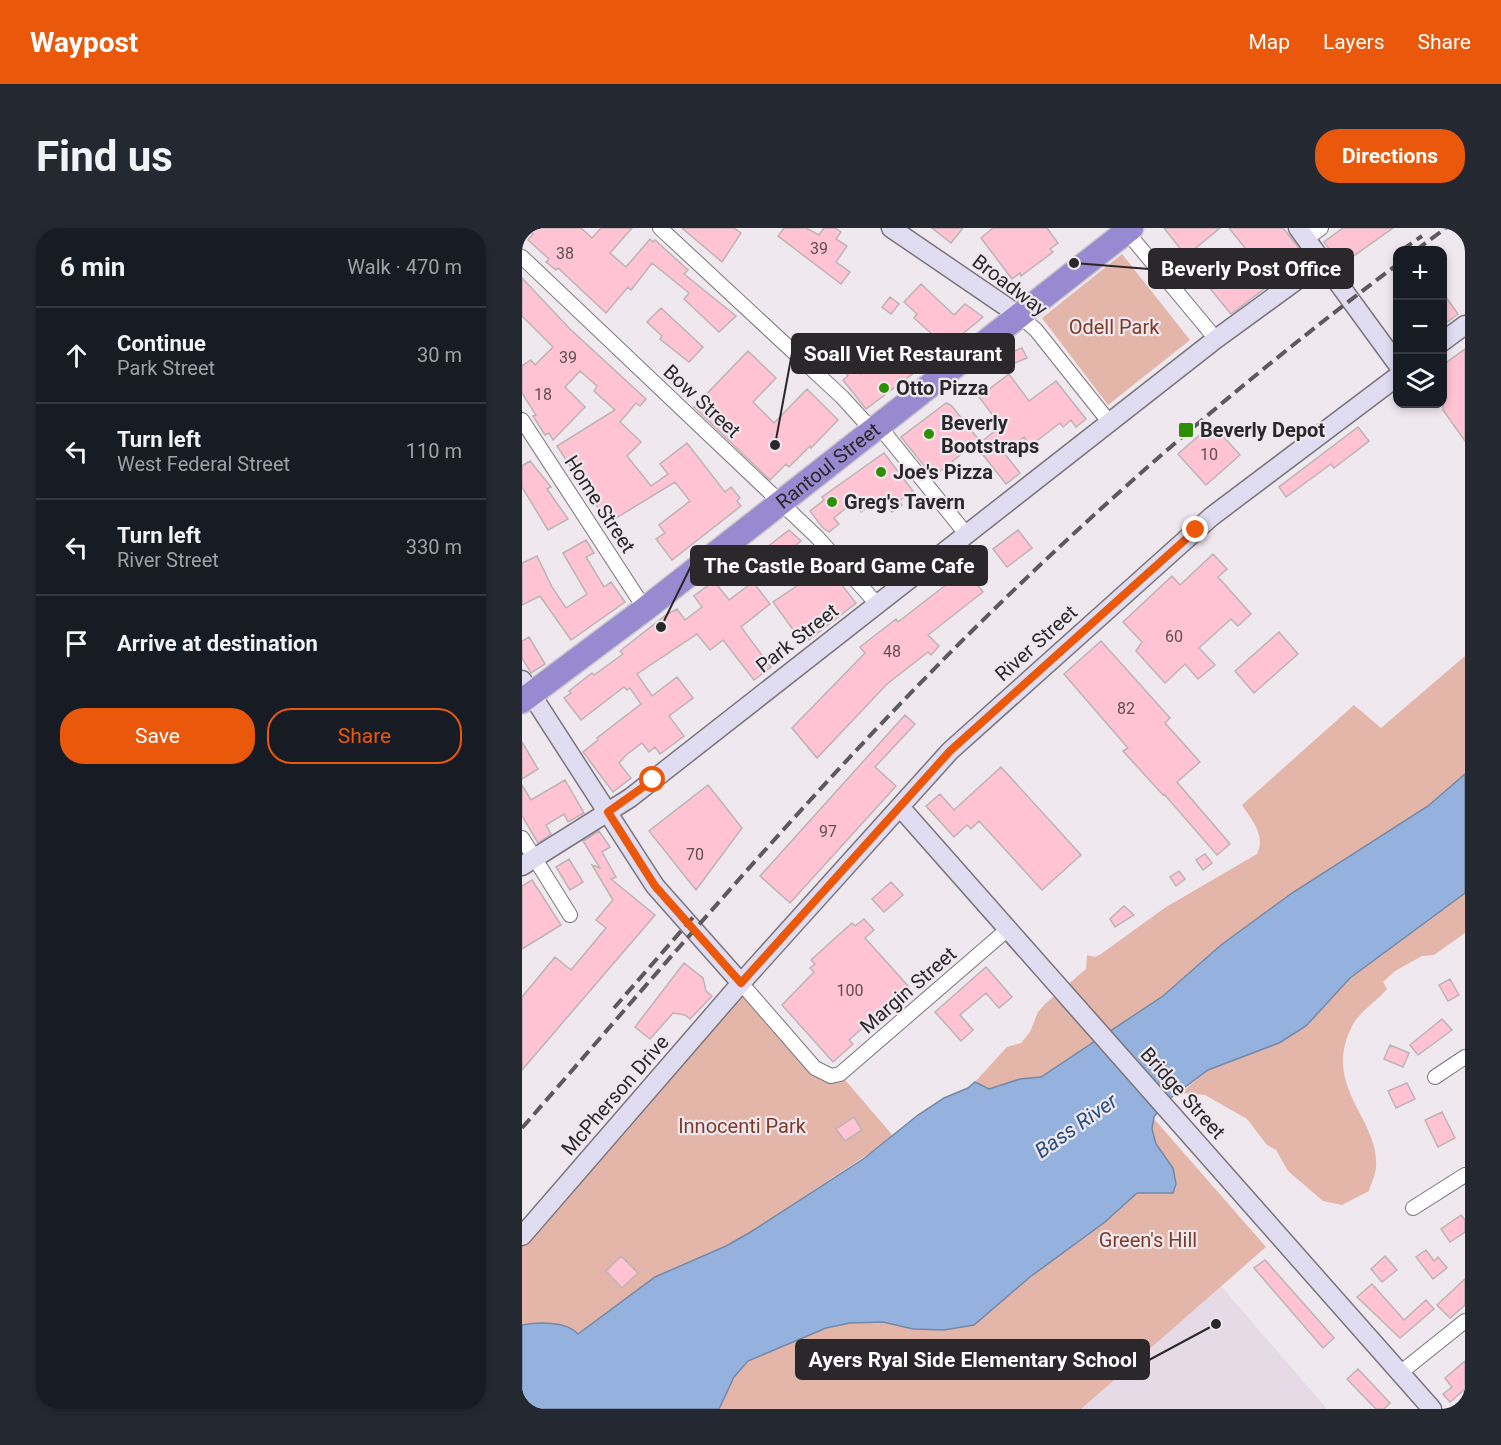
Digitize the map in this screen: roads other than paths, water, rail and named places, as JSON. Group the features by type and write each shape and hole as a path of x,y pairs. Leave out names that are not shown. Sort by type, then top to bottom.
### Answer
{"highway":[{"name":"Rantoul Street","path":"525,692 645,609 1020,316 1127,229"}],"street":[{"path":"660,228 876,428 967,535"},
{"name":"Broadway","path":"891,228 1020,316 1036,330 1110,423"},
{"path":"1127,229 1216,339"},
{"path":"1308,232 1323,261 1393,358"},
{"name":"Bow Street","path":"522,257 781,502 839,560 877,604"},
{"name":"Park Street","path":"528,862 630,798 1216,339 1323,261"},
{"path":"1447,339 1465,325"},
{"name":"River Street","path":"741,983 971,732 1196,530 1393,380"},
{"name":"Home Street","path":"522,420 645,609"},
{"path":"525,692 608,812 655,886 741,983"},
{"name":"Bridge Street","path":"900,807 1432,1409"},
{"path":"522,838 528,862 570,915"},
{"name":"Margin Street","path":"741,983 815,1068 831,1076 847,1069 1008,927"},
{"name":"McPherson Drive","path":"522,1236 741,983"},
{"path":"1436,1077 1465,1057"},
{"path":"1413,1208 1465,1175"},
{"path":"1400,1373 1465,1321"}],"water":[{"name":"Bass River","path":"1465,774 1465,893 1350,978 1306,1026 1279,1043 1208,1070 1164,1103 1154,1117 1152,1129 1156,1144 1173,1168 1176,1184 1173,1193 1137,1193 1105,1222 1030,1277 974,1325 944,1330 913,1329 883,1322 850,1323 826,1328 748,1361 734,1377 719,1409 522,1409 522,1325 544,1323 560,1325 578,1334 655,1277 726,1246 749,1233 862,1160 918,1115 944,1098 968,1088 975,1082 989,1089 1020,1079 1041,1077 1163,996 1221,945 1292,893 1428,806"}],"railway":[{"path":"1421,246 1446,228"},
{"path":"1408,246 1422,236"},
{"path":"522,1128 832,776 994,609 1105,505 1219,405 1393,268"},
{"path":"614,1008 695,915"}],"place":[{"name":"Beverly Post Office","path":"1074,263"},
{"name":"Otto Pizza","path":"884,388"},
{"name":"Beverly Depot","path":"1186,430"},
{"name":"Beverly Bootstraps","path":"929,434"},
{"name":"Soall Viet Restaurant","path":"775,445"},
{"name":"Joe's Pizza","path":"881,472"},
{"name":"Greg's Tavern","path":"832,502"},
{"name":"The Castle Board Game Cafe","path":"661,627"},
{"name":"Ayers Ryal Side Elementary School","path":"1216,1324"}],"park label":[{"name":"Odell Park","path":"1114,327"},
{"name":"Innocenti Park","path":"742,1126"},
{"name":"Green's Hill","path":"1148,1240"}]}
